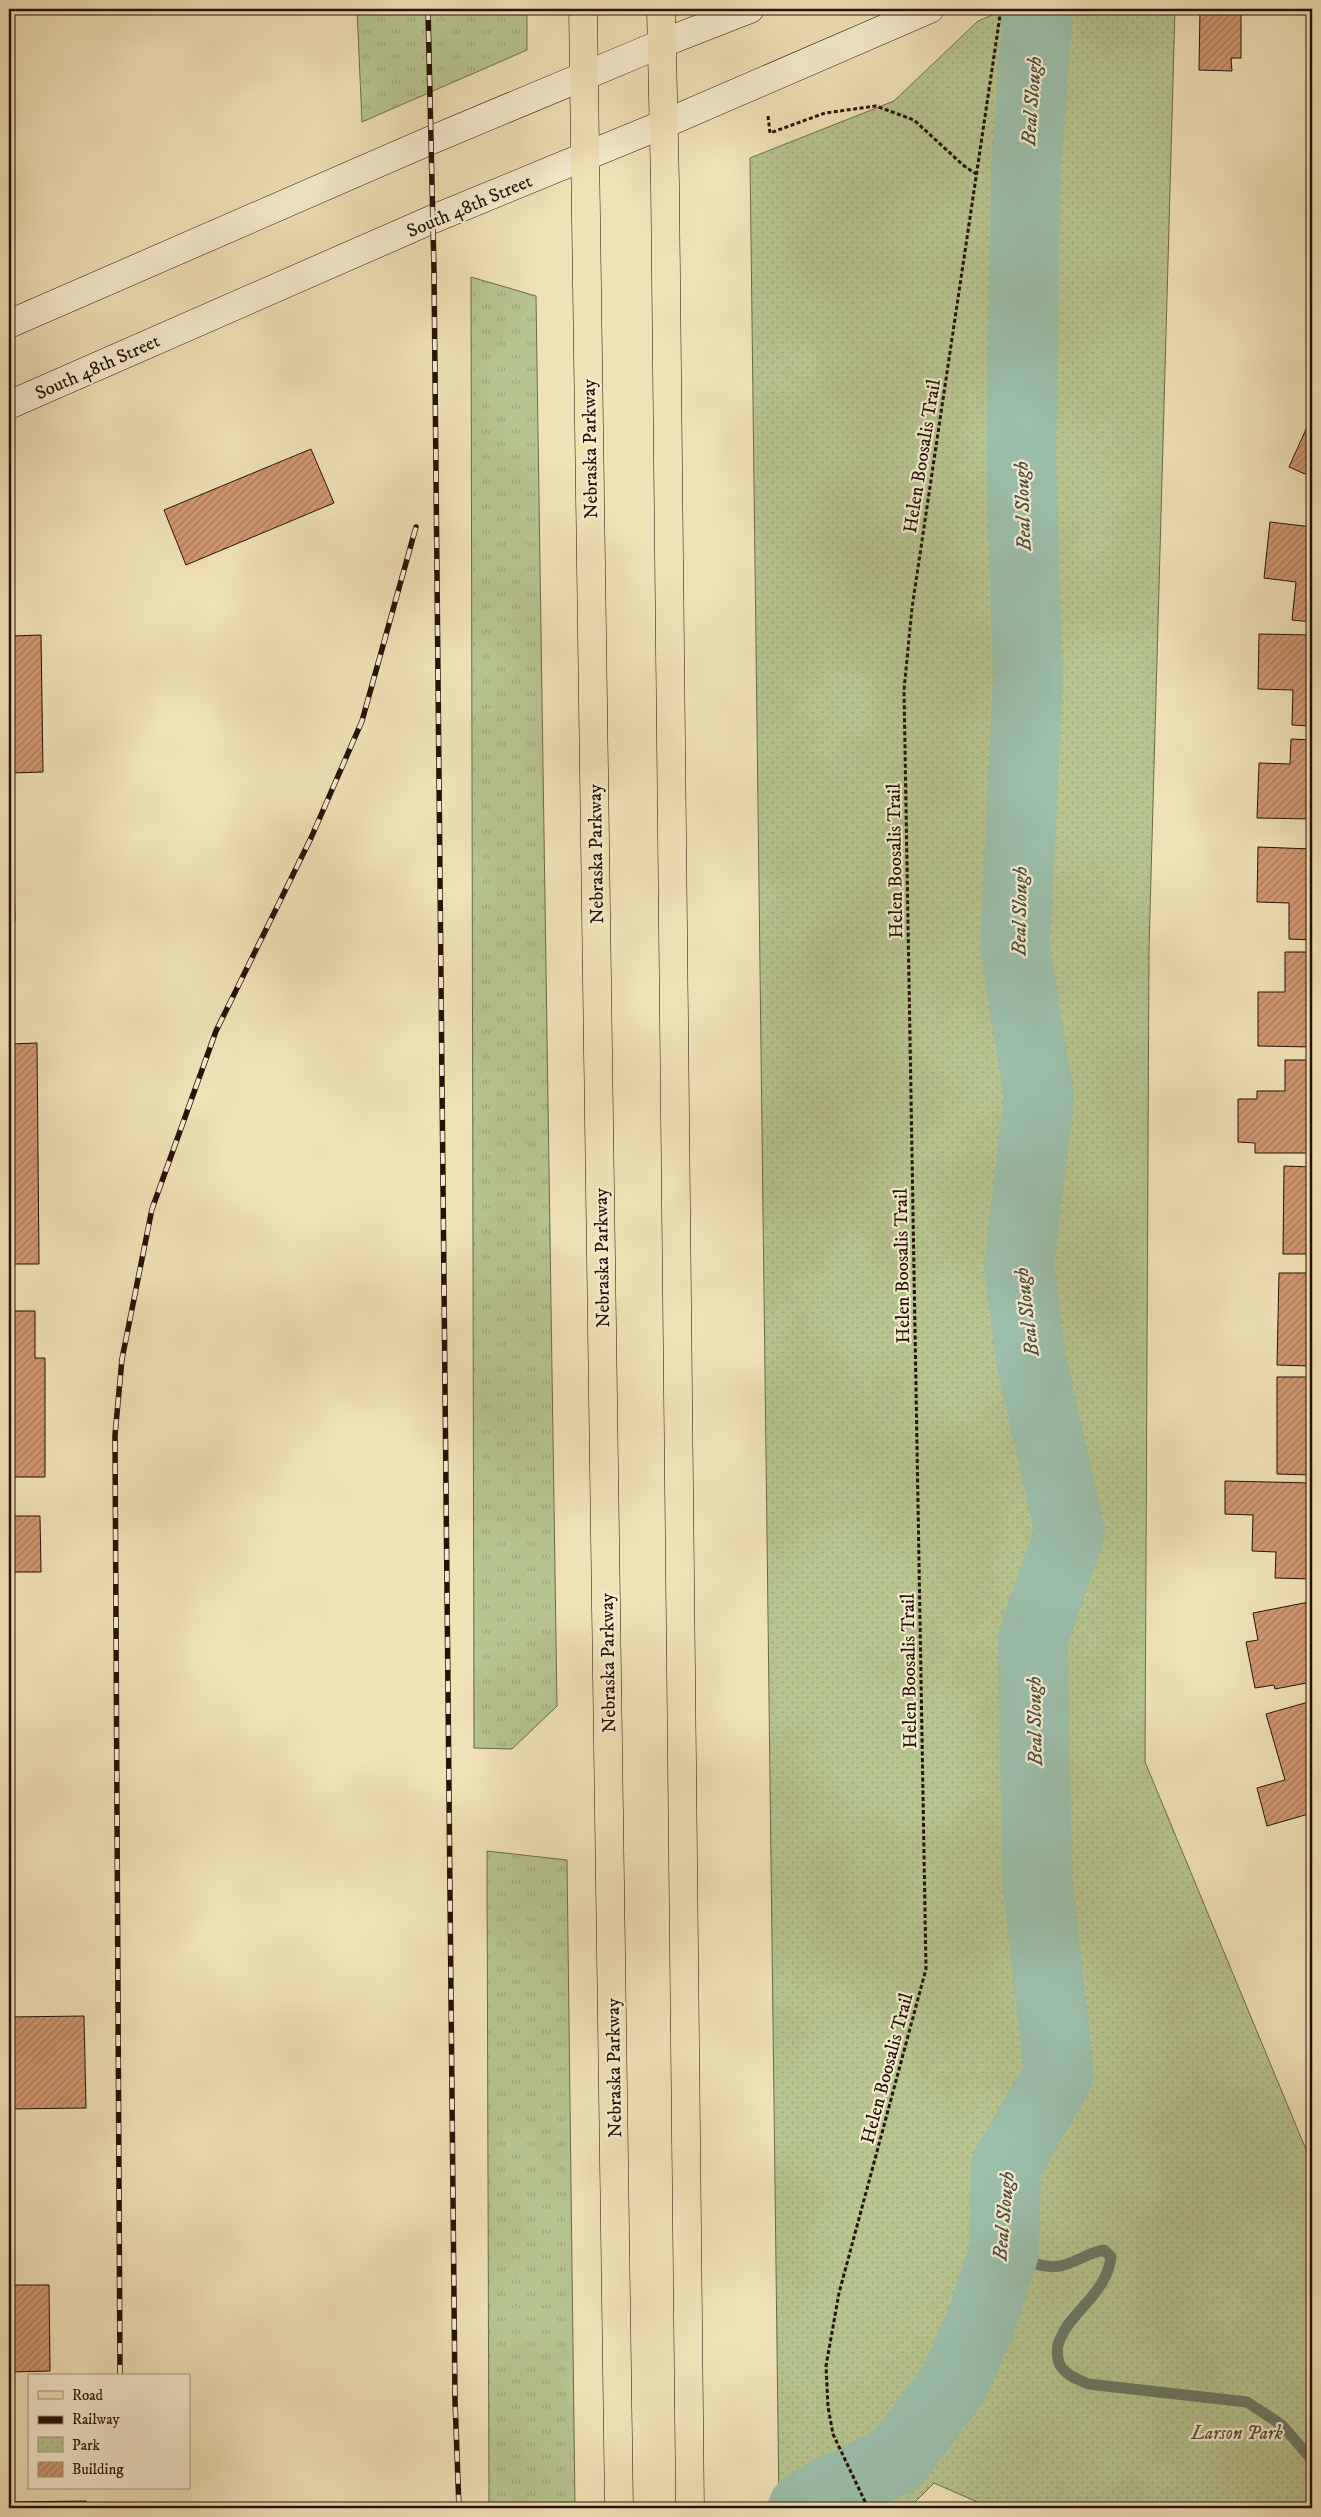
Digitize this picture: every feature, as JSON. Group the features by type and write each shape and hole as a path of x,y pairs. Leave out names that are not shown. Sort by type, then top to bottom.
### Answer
{"main road":[{"name":"Nebraska Parkway","path":"583,9 619,2508"},
{"path":"661,9 664,124 690,2508"},
{"path":"9,324 583,77 750,9"},
{"name":"South 48th Street","path":"9,405 415,227 664,124 930,9"}],"path":[{"name":"Helen Boosalis Trail","path":"868,2508 833,2434 828,2407 826,2366 839,2293 926,1969 904,690 912,608 1001,9"},
{"path":"770,133 825,113 876,106 914,120 963,165 976,174"}],"green space":[{"path":"357,9 527,9 527,50 362,122"},
{"name":"Larson Park","path":"1007,9 1175,9 1149,949 1145,1762 1312,2164 1312,2508 991,2508 934,2483 909,2508 779,2508 750,158 894,101 978,21"},
{"path":"471,277 536,296 557,1706 512,1749 474,1748"},
{"path":"487,1851 567,1860 575,2508 489,2508"}],"building":[{"path":"1200,9 1241,9 1241,58 1231,58 1232,71 1199,70"},
{"path":"1312,418 1312,477 1289,467"},
{"path":"311,449 334,503 186,565 164,510"},
{"path":"1270,522 1312,527 1312,622 1292,620 1296,582 1264,578"},
{"path":"9,557 11,636 41,635 43,772 12,773 15,921 9,921"},
{"path":"1259,634 1312,635 1312,726 1292,725 1293,690 1258,689"},
{"path":"1291,739 1312,740 1312,819 1257,818 1259,763 1290,764"},
{"path":"1258,847 1312,849 1312,940 1289,939 1289,903 1257,902"},
{"path":"1285,952 1312,952 1312,1047 1258,1046 1258,992 1285,992"},
{"path":"37,1043 39,1264 9,1264 9,1044"},
{"path":"1285,1060 1312,1060 1312,1153 1255,1153 1255,1143 1238,1142 1238,1099 1257,1099 1257,1091 1285,1091"},
{"path":"1284,1166 1312,1167 1312,1254 1283,1254"},
{"path":"1279,1273 1312,1273 1312,1366 1277,1365"},
{"path":"9,1311 35,1311 35,1358 45,1358 45,1477 9,1477"},
{"path":"1277,1377 1312,1377 1312,1475 1277,1474"},
{"path":"1225,1481 1312,1483 1312,1579 1275,1578 1276,1552 1252,1551 1253,1515 1225,1514"},
{"path":"9,1516 40,1516 41,1572 9,1572"},
{"path":"1309,1602 1312,1621 1312,1682 1275,1689 1274,1685 1255,1688 1246,1642 1258,1640 1253,1613"},
{"path":"1312,1701 1312,1813 1267,1826 1257,1788 1285,1780 1266,1714"},
{"path":"9,1925 12,1925 13,2013 9,2013"},
{"path":"84,2016 86,2108 9,2109 9,2017"},
{"path":"9,2285 49,2285 50,2371 9,2372"},
{"path":"86,2501 87,2508 9,2508 9,2502"}],"waterway":[{"name":"Beal Slough","path":"803,2508 828,2492 896,2460 953,2385 980,2325 1004,2252 1006,2166 1059,2074 1037,1876 1033,1638 1070,1532 1031,1360 1019,1266 1039,1097 1015,947 1028,680 1021,455 1026,171 1038,9"},
{"path":"1004,2252 1034,2263 1049,2266 1064,2265 1104,2250 1111,2257 1103,2282 1071,2321 1059,2342 1058,2359 1064,2371 1070,2376 1088,2384 1247,2402 1282,2425 1312,2460"}],"railway":[{"path":"428,9 434,271 455,2400 459,2508"},
{"path":"120,2374 115,1435 122,1359 152,1209 216,1031 311,838 362,721 416,527"}]}
